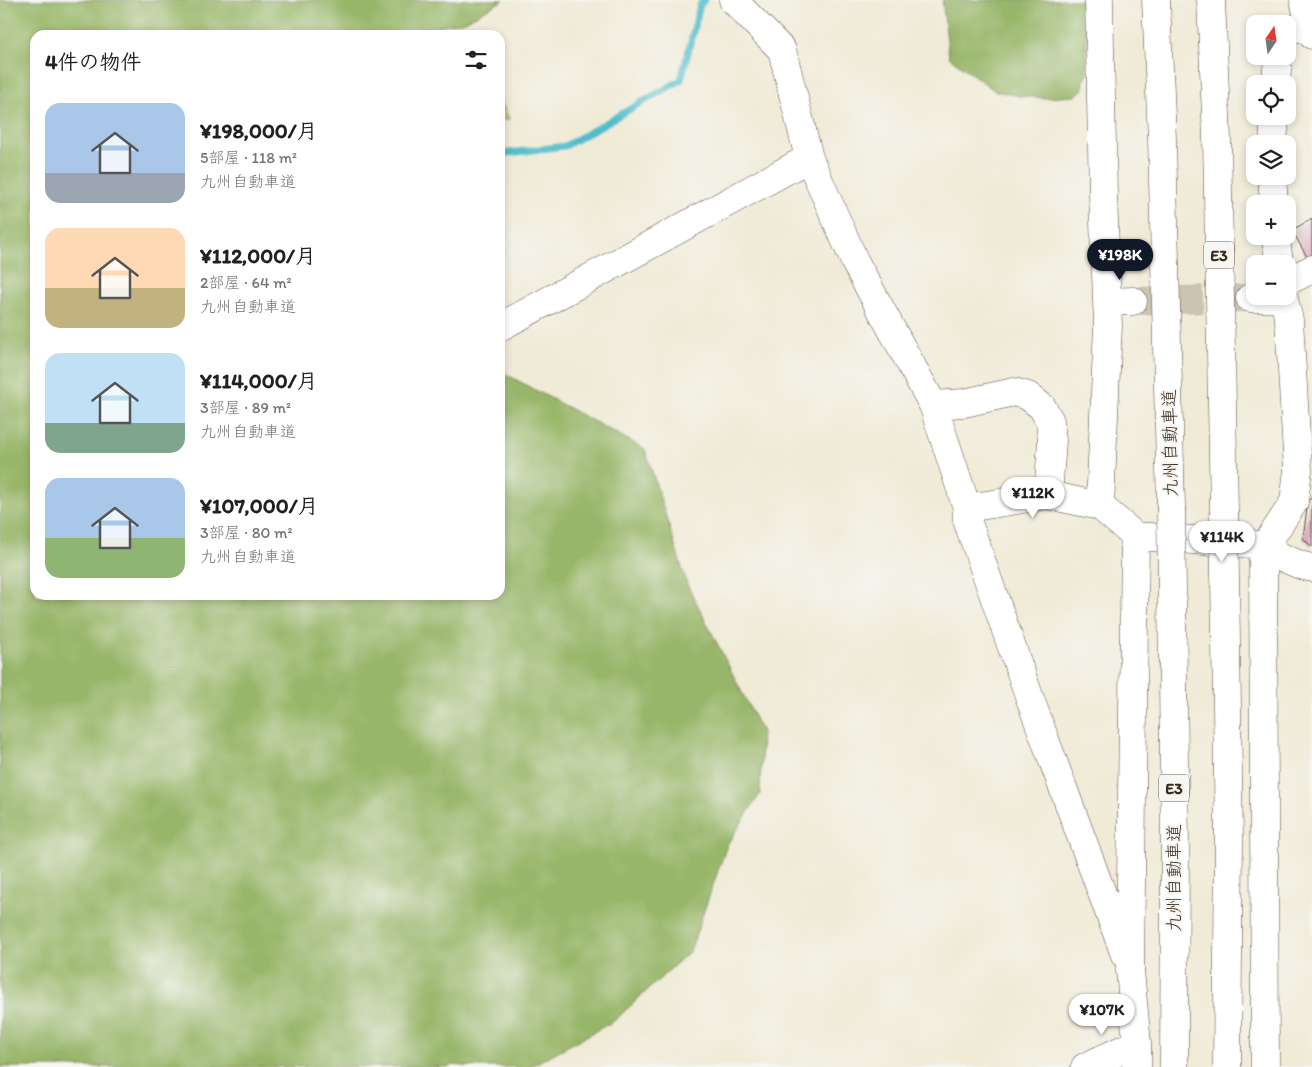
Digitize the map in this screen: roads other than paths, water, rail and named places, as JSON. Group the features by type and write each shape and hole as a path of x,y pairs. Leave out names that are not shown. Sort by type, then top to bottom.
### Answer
{"main road":[{"path":"733,0 782,50 809,158 855,262 933,405 967,508 967,520 1130,970"},
{"path":"1099,0 1120,302 1108,326 1100,506"},
{"name":"九州自動車道","path":"1156,0 1162,139 1172,508 1175,850 1174,1067"},
{"name":"E3","path":"1211,0 1224,511 1229,839 1227,1067"},
{"path":"505,324 809,158"},
{"path":"1296,283 1312,269"},
{"path":"1265,1067 1262,548 1294,502 1298,470 1287,305"},
{"path":"933,405 964,403 1014,392 1028,396 1042,407 1050,421 1052,440 1048,496"},
{"path":"967,508 1048,496 1100,506 1135,536 1252,544 1300,565 1312,568"},
{"path":"1085,1067 1137,1055 1130,970 1135,536"}],"waterway":[{"path":"505,153 565,146 681,80 700,5 704,0"}],"tunnel":[{"path":"1133,301 1246,298"}]}
